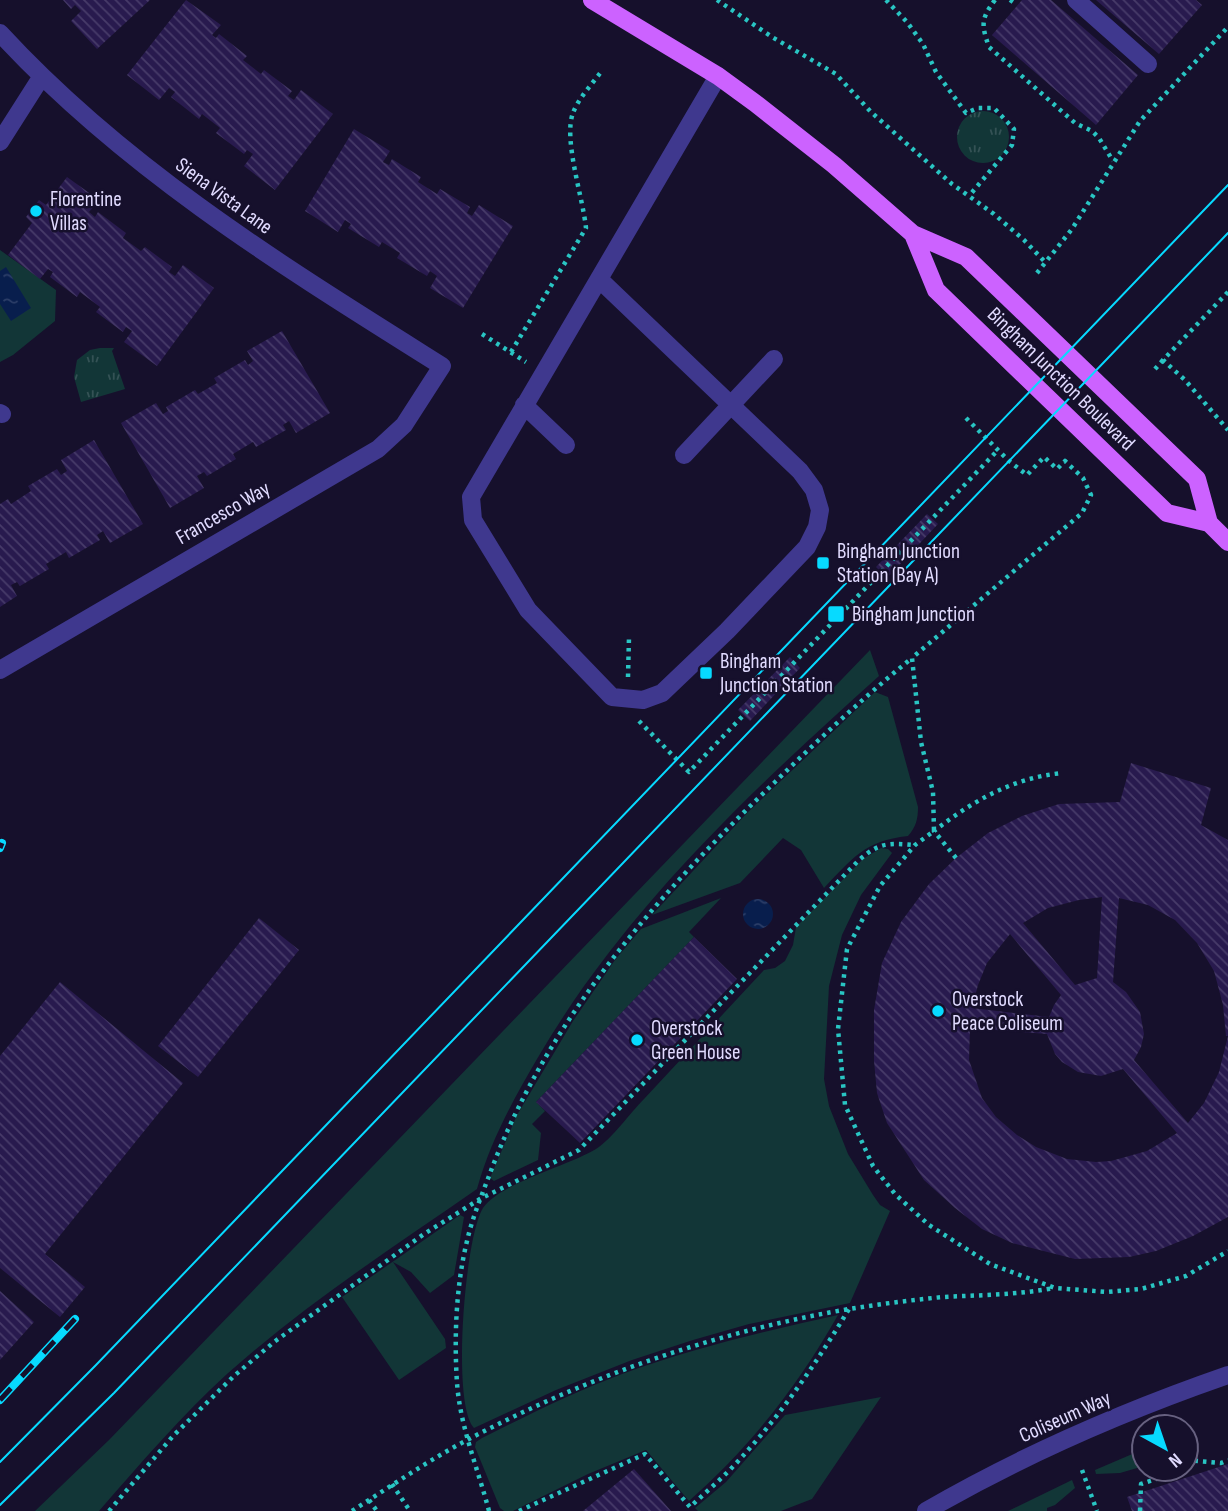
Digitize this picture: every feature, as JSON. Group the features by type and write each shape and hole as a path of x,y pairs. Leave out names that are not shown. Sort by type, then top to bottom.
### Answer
{"main road":[{"name":"Bingham Junction Boulevard","path":"592,0 718,76 796,133 913,234 966,257 1197,479 1209,523 1228,542"},
{"name":"Bingham Junction Boulevard","path":"913,234 936,290 1167,513 1209,523"}],"street":[{"path":"1076,0 1148,64"},
{"name":"Siena Vista Lane","path":"0,33 42,76 144,164 215,218 267,256 442,366"},
{"path":"0,142 42,76"},
{"path":"599,279 800,471 814,490 820,510 817,527 807,547 727,631 662,693 643,700 612,697 528,610 472,520 471,497 718,76"},
{"path":"684,455 774,359"},
{"name":"Francesco Way","path":"0,670 378,449 404,425 442,366"},
{"path":"524,405 566,445"},
{"name":"Coliseum Way","path":"926,1511 973,1484 1064,1440 1228,1375"}],"path":[{"path":"717,0 772,37 836,74 871,112 1024,240 1045,262"},
{"path":"886,0 923,44 936,72 966,113 978,108 994,108 1014,129 1012,145 969,196"},
{"path":"995,0 984,16 984,34 989,47 1075,123 1092,131 1113,161"},
{"path":"1037,272 1072,229 1140,121 1228,27"},
{"path":"511,352 586,229 569,125 574,110 601,72"},
{"path":"1155,369 1228,292"},
{"path":"482,334 544,373"},
{"path":"1163,360 1185,380 1228,430"},
{"path":"489,1511 468,1439 457,1386 456,1348 461,1277 467,1240 506,1130 542,1063 590,988 639,925 736,819 838,721 1082,513 1091,495 1083,478 1065,461 1057,469 1044,457 1027,475 966,418"},
{"path":"629,637 629,711 689,772 998,450"},
{"path":"912,658 921,742 933,792 934,831 956,858"},
{"path":"1062,773 1038,775 978,799 915,845 880,886 847,948 838,1029 845,1105 873,1166 895,1194 929,1225 990,1264 1055,1288 1107,1293 1141,1289 1186,1276 1228,1251"},
{"path":"109,1511 173,1436 234,1376 274,1342 414,1241 480,1199 579,1150 872,848 887,843 915,845"},
{"path":"352,1511 468,1439 589,1382 651,1358 737,1332 849,1309 942,1297 1022,1294 1055,1288"},
{"path":"519,1511 645,1454 690,1507 739,1460 778,1416 814,1366 849,1309"},
{"path":"1200,1461 1221,1463 1228,1460"},
{"path":"1082,1470 1097,1511"},
{"path":"1140,1511 1141,1484 1144,1483"},
{"path":"393,1485 410,1511"},
{"path":"369,1500 377,1511"}],"green space":[{"path":"983,111 993,113 1001,119 1007,127 1007,147 1001,155 993,161 983,163 973,161 965,155 959,147 957,137 959,127 965,119 973,113"},
{"path":"0,250 56,290 55,321 13,355 0,362"},
{"path":"114,348 112,351 125,389 81,402 74,377 77,360 90,350"},
{"path":"870,650 879,676 737,808 650,903 609,952 571,1004 502,1122 477,1189 349,1278 256,1349 193,1407 99,1511 35,1511 109,1440"},
{"path":"875,692 888,697 918,807 916,823 908,836 880,842 860,853 824,888 801,850 783,838 740,883 652,915 747,813"},
{"path":"881,848 892,853 861,895 842,935 829,986 824,1079 829,1106 848,1154 880,1205 890,1211 850,1303 749,1324 632,1360 556,1390 474,1428 467,1413 463,1387 463,1320 471,1251 483,1208 492,1199 519,1183 602,1145 764,970 775,968 785,961 793,945 796,927 863,859"},
{"path":"721,898 689,932 694,937 536,1102 545,1111 532,1124 541,1133 538,1160 494,1181 490,1178 517,1115 573,1021 615,960 641,929"},
{"path":"460,1215 464,1217 454,1275 430,1293 411,1272 393,1262 445,1339 446,1348 399,1380 342,1297"},
{"path":"838,1315 823,1341 771,1414 732,1459 689,1501 646,1450 588,1474 513,1511 500,1508 475,1447 476,1442 482,1438 569,1396 648,1365 729,1341"},
{"path":"881,1397 812,1499 781,1511 698,1511 695,1508 726,1482 785,1415"},
{"path":"1130,1455 1130,1470 1096,1474 1095,1470"},
{"path":"1072,1480 1075,1488 1055,1505 1047,1508 1047,1511 1008,1511"}],"water":[{"path":"6,267 31,308 11,321 0,304 0,271"},
{"path":"758,899 769,903 773,914 769,925 758,929 747,925 743,914 747,903"}],"building":[{"path":"63,0 150,0 97,49 71,21 81,11 75,5 71,9"},
{"path":"186,0 221,25 212,35 216,38 219,34 247,56 243,60 261,74 264,70 292,91 288,96 294,100 301,90 333,114 275,190 244,166 253,154 247,150 244,154 216,133 220,128 202,114 199,119 171,97 175,92 169,88 159,100 127,75"},
{"path":"1022,0 1051,0 1138,75 1096,125 992,35"},
{"path":"1096,0 1196,0 1202,5 1159,54"},
{"path":"354,129 390,151 383,162 389,165 392,159 421,177 418,182 437,194 440,189 470,207 467,213 472,216 479,205 513,226 463,308 430,288 437,276 430,271 427,276 397,258 400,253 382,242 379,247 348,228 351,224 345,220 338,232 305,211"},
{"path":"67,177 99,200 89,212 95,217 98,212 126,233 123,238 141,251 145,247 172,267 169,272 175,276 183,265 214,288 157,366 124,342 132,331 126,327 123,332 96,312 100,307 80,292 77,297 50,277 53,272 48,269 40,279 8,255 32,223 26,217 39,200 46,205"},
{"path":"282,331 330,413 296,433 289,421 283,425 286,430 256,447 253,442 233,454 236,459 207,476 204,472 197,476 204,488 170,508 121,423 156,403 163,414 168,411 166,407 195,390 198,394 217,383 214,378 245,360 248,365 253,361 247,351"},
{"path":"94,440 143,524 110,543 103,531 97,535 100,540 69,558 66,552 46,564 49,569 20,586 17,582 11,585 17,596 0,607 0,504 8,499 11,504 31,491 28,486 57,469 61,475 67,471 61,460"},
{"path":"927,514 938,524 887,578 876,567"},
{"path":"790,657 800,668 750,721 738,710"},
{"name":"Overstock Peace Coliseum","path":"1131,763 1211,788 1201,825 1228,840 1228,1036 1228,1217 1193,1236 1156,1251 1129,1257 1075,1259 1012,1243 982,1229 924,1180 887,1123 877,1093 874,1010 882,963 901,922 929,884 956,858 988,833 1022,816 1059,804 1120,802","holes":["1102,897 1097,978 1075,985 1023,923 1048,908","1119,898 1148,905 1175,920 1197,943 1214,971 1228,1036 1219,1072 1204,1103 1188,1123 1134,1060 1144,1034 1140,1012 1126,992 1113,982","1010,934 1061,995 1049,1017 972,1008 987,963","970,1028 1047,1034 1055,1054 1078,1072 1101,1076 1123,1069 1177,1133 1147,1151 1111,1161 1067,1159 1036,1147 996,1117 982,1098 969,1060"]},
{"path":"259,918 299,950 198,1077 158,1046"},
{"name":"Overstock Green House","path":"694,937 737,979 580,1143 536,1102"},
{"path":"60,982 183,1083 45,1254 85,1287 60,1317 0,1268 0,1056"},
{"path":"0,1291 34,1322 0,1360"},
{"path":"1228,1464 1228,1511 1132,1511 1127,1497 1170,1483 1200,1483 1200,1473"},
{"path":"634,1469 671,1511 583,1511"}],"tram line":[{"path":"0,1462 1228,185"},
{"path":"0,1505 114,1393 1228,233"}],"railway":[{"path":"0,848 2,843"},
{"path":"0,1400 75,1319"}],"place":[{"name":"Florentine Villas","path":"36,211"},
{"name":"Bingham Junction Station (Bay A)","path":"823,563"},
{"name":"Bingham Junction","path":"836,614"},
{"name":"Bingham Junction Station","path":"706,673"},
{"name":"Overstock Peace Coliseum","path":"938,1011"},
{"name":"Overstock Green House","path":"637,1040"}]}
